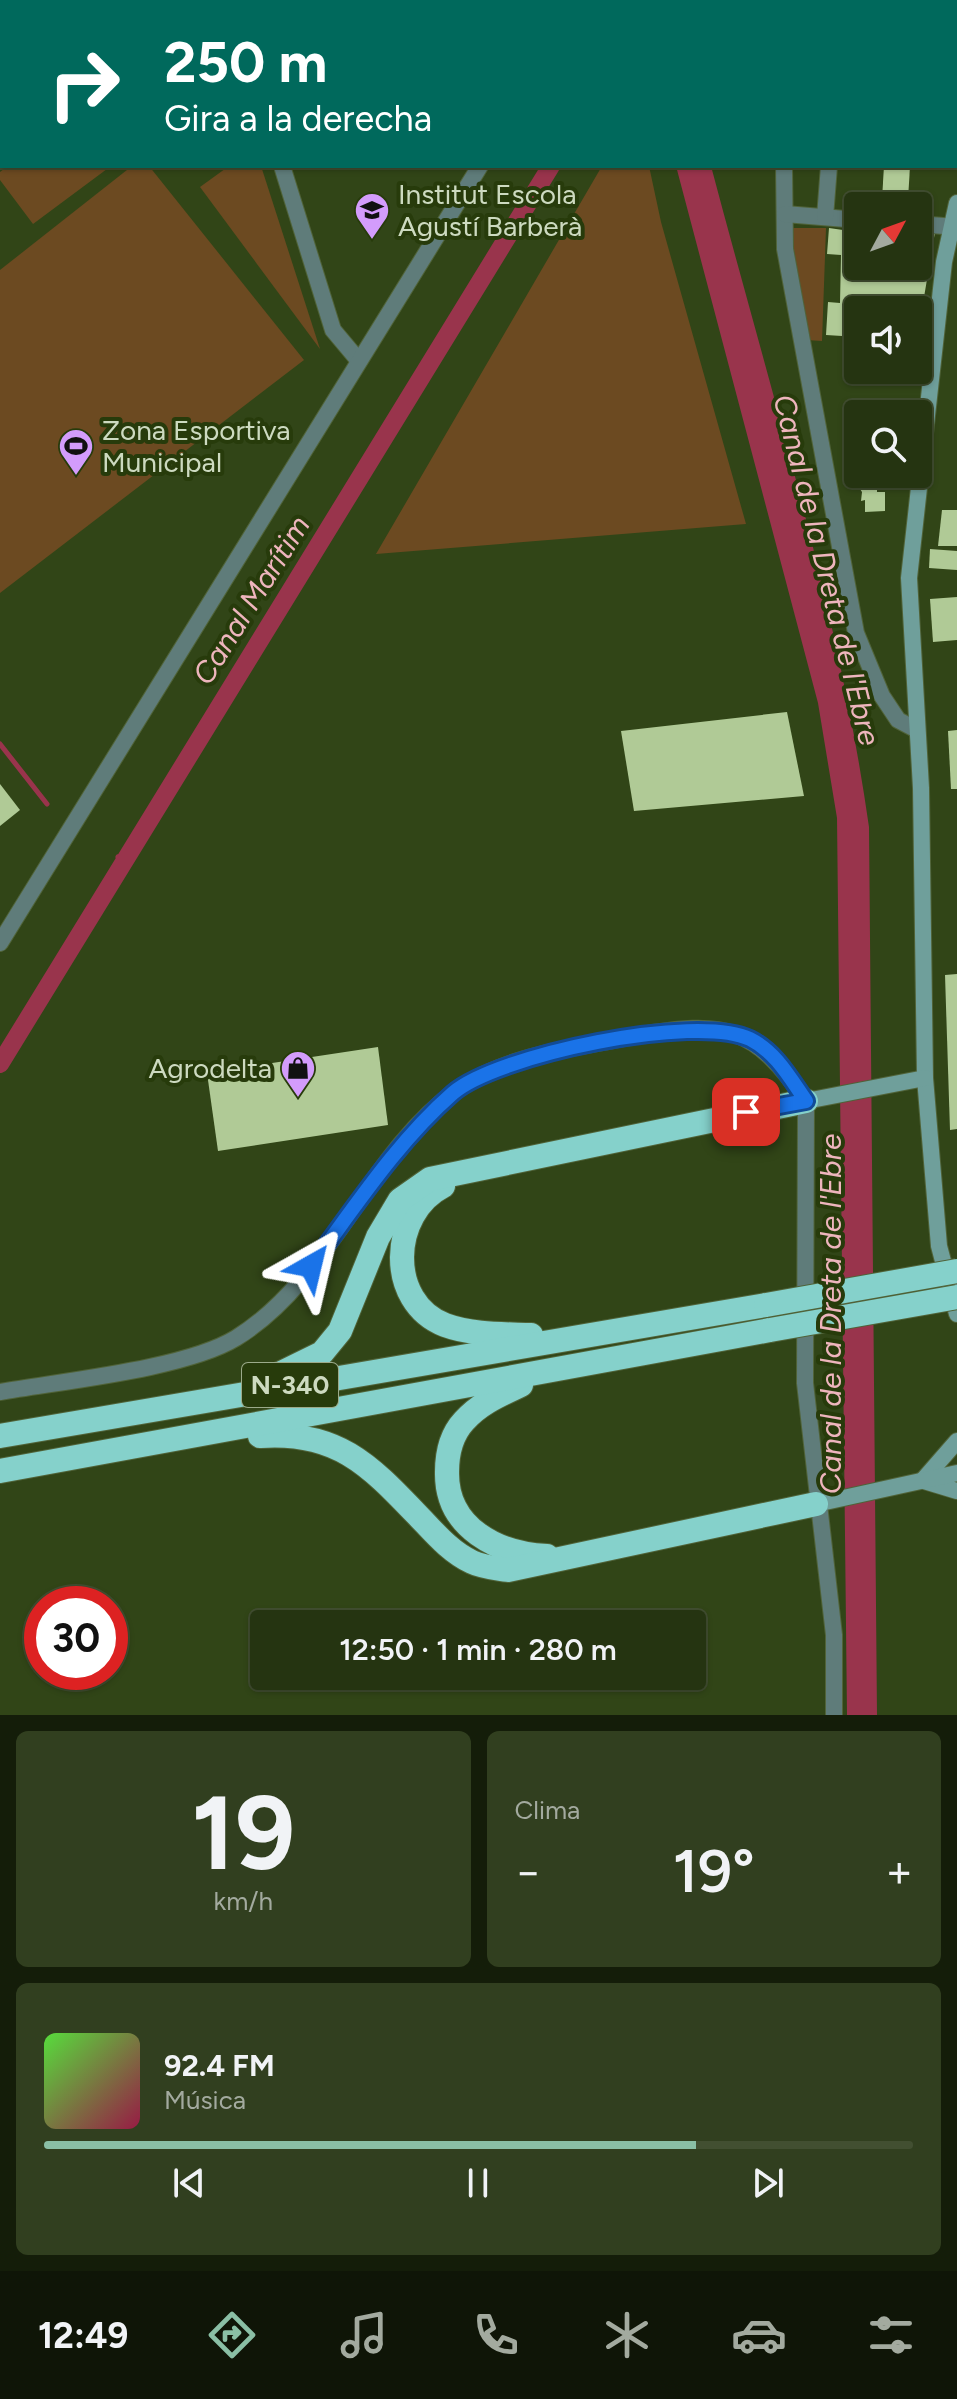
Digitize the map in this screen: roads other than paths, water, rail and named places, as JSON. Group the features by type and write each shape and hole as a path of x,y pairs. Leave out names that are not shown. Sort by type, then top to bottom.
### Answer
{"highway":[{"path":"219,1397 292,1371 322,1353 340,1331 378,1237 400,1200 430,1179 817,1098"},
{"path":"473,1171 435,1190 415,1212 403,1241 401,1272 413,1299 443,1324 480,1333 581,1337"},
{"name":"N-340","path":"0,1436 957,1271"},
{"name":"N-340","path":"0,1471 957,1297"},
{"path":"557,1369 487,1401 462,1423 447,1452 447,1487 455,1511 479,1537 524,1555 566,1557"},
{"path":"145,1445 287,1434 334,1444 368,1464 448,1546 473,1563 508,1570 823,1502"}],"street":[{"path":"283,168 333,330 359,361"},
{"path":"0,943 479,168"},
{"path":"784,168 785,249 856,633 882,696 898,720 917,730"},
{"path":"825,217 829,168"},
{"path":"957,203 944,262 909,578 917,730 925,1078 939,1246 957,1314"},
{"path":"785,214 844,219"},
{"path":"932,225 954,227"},
{"path":"0,1392 175,1361 233,1340 265,1318 293,1291 419,1126 455,1091 495,1068 656,1032 712,1030 748,1038 766,1049 817,1098 805,1383 823,1502 834,1635 834,1715"},
{"path":"817,1098 925,1078"},
{"path":"923,1480 957,1441"},
{"path":"823,1502 957,1473"},
{"path":"923,1480 957,1491"}],"waterway":[{"name":"Canal Marítim","path":"0,1064 550,168"},
{"path":"0,744 47,804"},
{"path":"118,857 124,861"}],"place":[{"name":"Institut Escola Agustí Barberà","path":"372,241"},
{"name":"Zona Esportiva Municipal","path":"76,477"},
{"name":"Agrodelta","path":"298,1099"}],"water label":[{"name":"Canal de la Dreta de l'Ebre","path":"827,570"},
{"name":"Canal de la Dreta de l'Ebre","path":"830,1314"}]}
